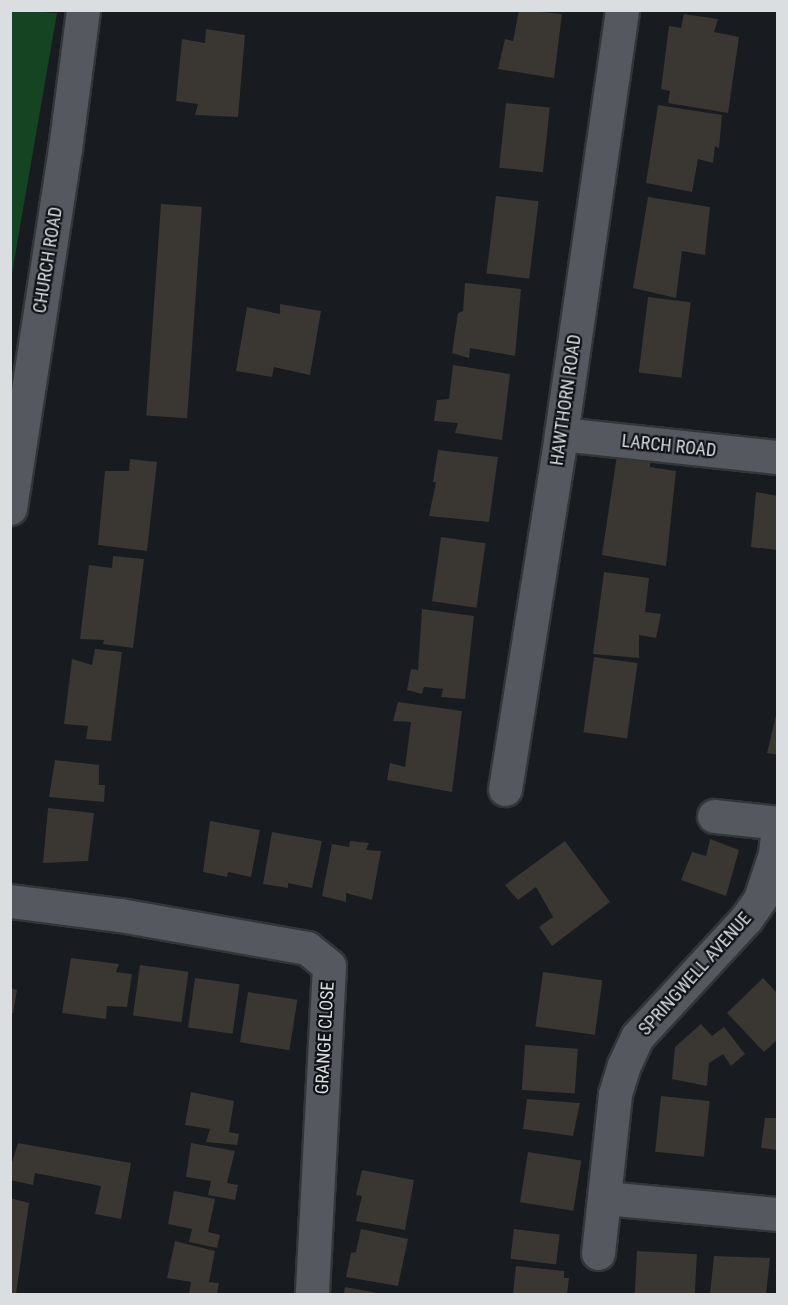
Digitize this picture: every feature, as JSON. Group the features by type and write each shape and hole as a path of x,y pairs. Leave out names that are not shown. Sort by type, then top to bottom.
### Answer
{"street":[{"name":"CHURCH ROAD","path":"10,508 64,161 83,10"},
{"name":"HAWTHORN ROAD","path":"505,789 561,434 622,10"},
{"name":"LARCH ROAD","path":"561,434 777,457"},
{"name":"SPRINGWELL AVENUE","path":"598,1253 615,1094 624,1065 637,1037 746,919 760,899 775,854 777,823 714,816"},
{"name":"GRANGE CLOSE","path":"10,901 120,915 307,948 329,966 312,1294"},
{"path":"605,1198 777,1214"}],"green space":[{"path":"10,11 57,13 11,279"}],"building":[{"path":"519,10 562,14 554,78 498,69 505,39 513,41"},
{"path":"684,14 718,19 714,32 739,37 728,113 668,103 670,91 661,89 669,26 681,28"},
{"path":"206,29 245,35 238,117 195,115 198,104 176,101 182,39 205,43"},
{"path":"506,103 550,108 543,172 499,168"},
{"path":"658,105 722,115 719,148 715,146 713,163 698,159 692,192 646,183"},
{"path":"496,196 539,201 529,279 486,273"},
{"path":"648,197 710,207 705,255 682,251 676,298 633,288"},
{"path":"161,204 202,207 187,418 146,415"},
{"path":"465,283 521,289 515,356 470,348 469,358 452,353 458,313 463,311"},
{"path":"648,297 691,302 681,378 639,372"},
{"path":"280,304 321,311 310,375 274,367 272,377 236,371 247,307 280,314"},
{"path":"453,365 510,374 502,440 455,433 458,423 434,421 437,400 449,399"},
{"path":"438,450 498,457 489,522 429,516 436,482 433,482"},
{"path":"617,455 650,460 650,467 676,471 666,566 602,555"},
{"path":"130,459 157,462 147,551 98,545 105,471 129,471"},
{"path":"756,492 778,496 778,550 751,547"},
{"path":"441,537 486,543 477,608 432,601"},
{"path":"113,556 144,559 133,648 103,644 104,640 80,639 89,565 112,568"},
{"path":"604,572 649,578 645,612 661,614 656,638 639,635 639,658 593,654"},
{"path":"422,609 474,616 465,699 441,697 443,689 424,687 422,694 407,690 411,669 418,670"},
{"path":"95,649 122,652 111,741 86,739 88,726 64,724 72,659 92,665"},
{"path":"594,657 638,663 627,738 583,732"},
{"path":"398,702 462,711 452,792 387,780 390,763 405,767 411,722 393,721"},
{"path":"778,712 778,755 767,753"},
{"path":"55,760 99,765 99,785 105,785 104,802 49,797"},
{"path":"48,808 94,813 88,861 43,863"},
{"path":"210,821 260,830 251,877 228,872 227,877 203,872"},
{"path":"272,832 322,841 312,888 288,883 288,888 263,884"},
{"path":"710,839 739,850 726,896 681,880 692,852 706,856"},
{"path":"350,841 369,843 366,850 381,851 372,900 346,893 346,902 322,896 332,844 349,847"},
{"path":"565,841 610,902 552,946 539,927 553,917 536,887 518,900 505,885"},
{"path":"71,958 119,964 116,972 132,974 127,1007 107,1006 106,1019 62,1013"},
{"path":"140,965 189,972 181,1022 133,1016"},
{"path":"543,972 602,980 595,1035 535,1026"},
{"path":"195,978 240,984 233,1034 188,1028"},
{"path":"763,978 778,994 778,1039 764,1052 727,1013"},
{"path":"10,988 17,990 13,1013 10,1013"},
{"path":"248,992 297,1000 289,1050 240,1042"},
{"path":"701,1024 712,1036 724,1027 745,1054 731,1066 723,1054 709,1063 707,1086 672,1079 675,1047"},
{"path":"525,1045 578,1049 575,1094 522,1090"},
{"path":"191,1092 234,1101 229,1132 239,1134 237,1145 206,1142 210,1129 185,1125"},
{"path":"661,1096 710,1101 704,1157 655,1152"},
{"path":"527,1099 580,1103 573,1136 523,1129"},
{"path":"765,1118 778,1118 778,1150 761,1148"},
{"path":"18,1143 131,1163 121,1219 95,1214 101,1186 35,1173 33,1185 10,1180 10,1169"},
{"path":"191,1143 235,1151 227,1183 238,1185 235,1200 208,1195 211,1181 186,1177"},
{"path":"528,1152 581,1160 573,1211 520,1202"},
{"path":"362,1170 414,1180 405,1230 356,1221 362,1196 356,1195"},
{"path":"174,1191 215,1199 208,1232 220,1235 217,1248 189,1242 192,1229 168,1224"},
{"path":"10,1198 29,1203 16,1294 10,1294"},
{"path":"361,1229 408,1239 398,1286 346,1277 351,1253 356,1252"},
{"path":"514,1229 560,1235 556,1264 510,1259"},
{"path":"175,1241 215,1251 209,1282 219,1283 217,1294 189,1294 191,1282 167,1278"},
{"path":"637,1251 697,1254 695,1294 635,1294"},
{"path":"714,1256 770,1258 766,1294 710,1294"},
{"path":"516,1266 564,1271 564,1278 569,1278 567,1294 513,1294"},
{"path":"345,1287 377,1293 377,1294 344,1294"}]}
